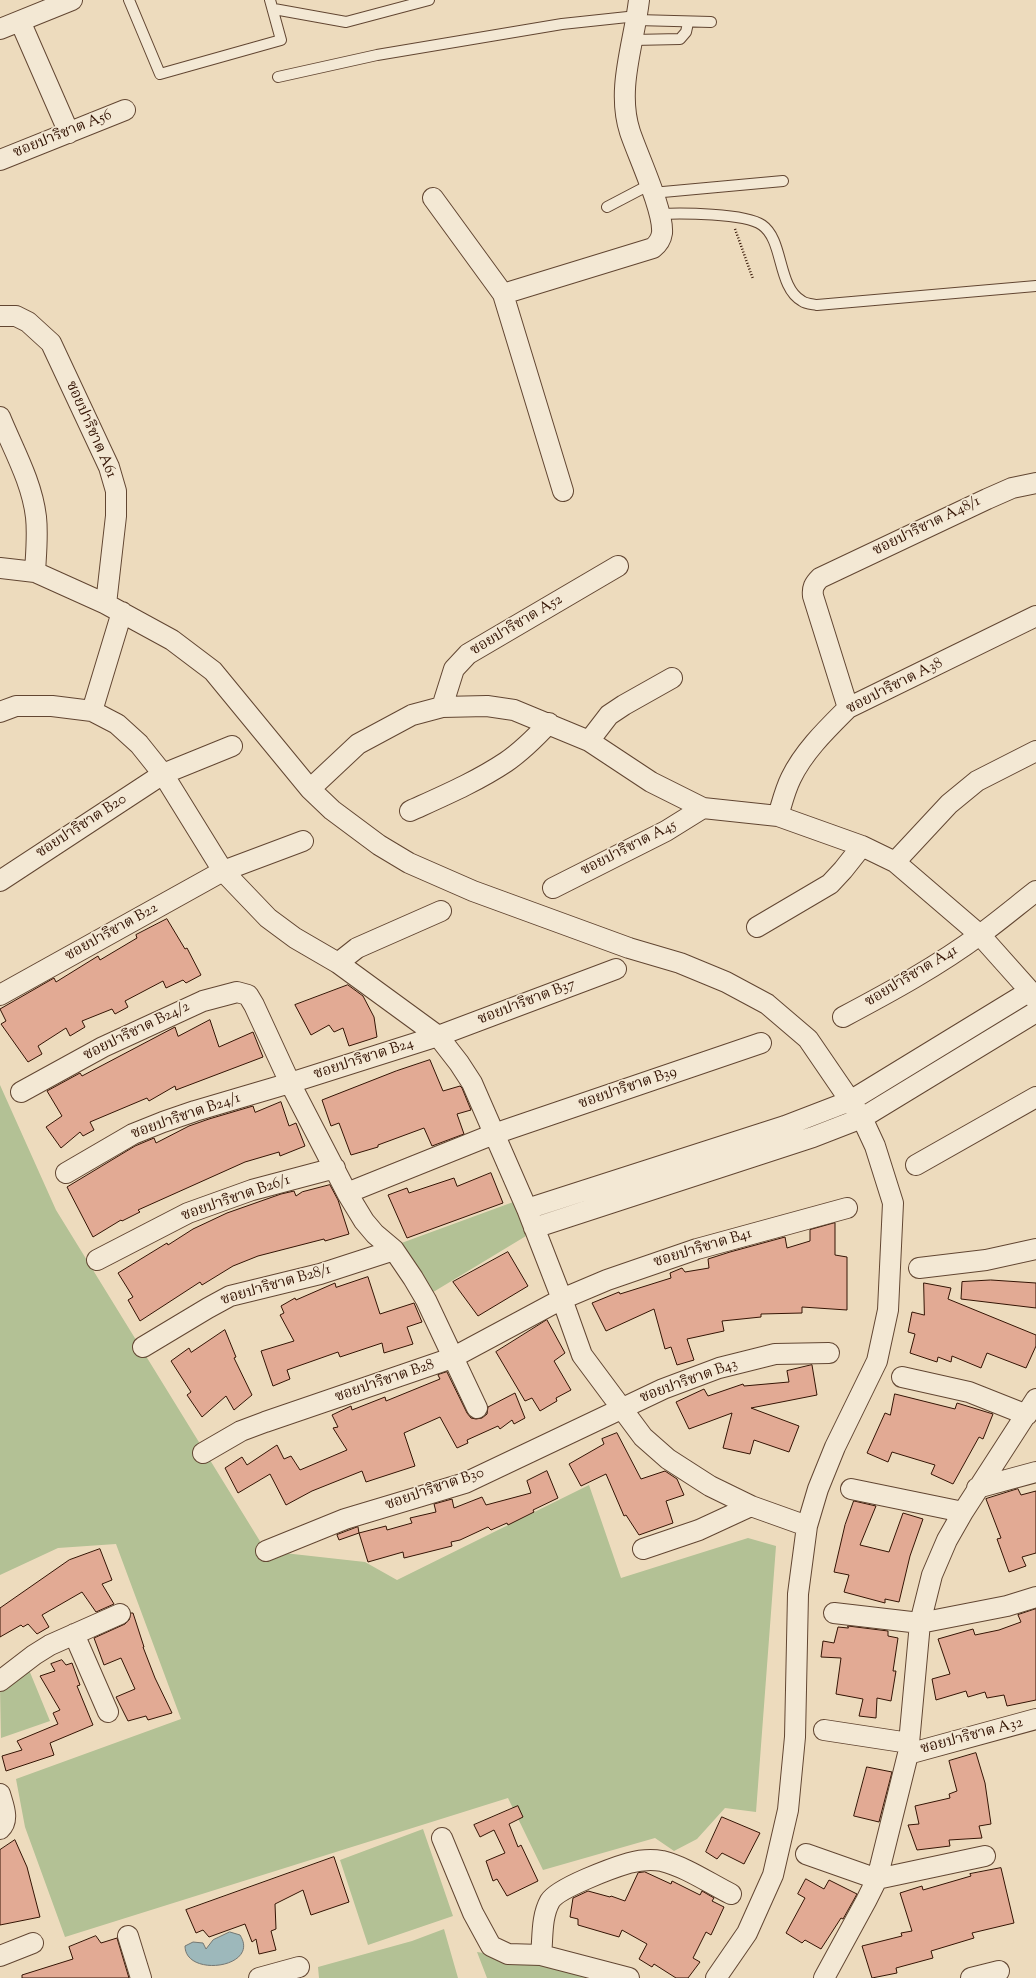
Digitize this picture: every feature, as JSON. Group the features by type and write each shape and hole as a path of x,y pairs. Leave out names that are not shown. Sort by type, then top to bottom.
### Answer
{"street":[{"path":"0,29 72,0"},
{"path":"503,294 653,248 658,245 662,232 664,214 651,189 630,131 625,110 625,80 638,40 640,14"},
{"path":"20,21 69,133"},
{"name":"ซอยปาริชาต A56","path":"0,160 126,110"},
{"path":"433,198 503,294 563,492"},
{"name":"ซอยปาริชาต A61","path":"0,316 16,316 28,322 51,343 109,467 116,491 114,608 92,711"},
{"path":"0,417 31,492 36,515 37,536 35,572"},
{"name":"ซอยปาริชาต A48/1","path":"848,708 813,596 812,589 820,578 987,498 1012,488 1036,483"},
{"name":"ซอยปาริชาต A52","path":"442,707 454,668 468,654 618,566"},
{"path":"0,568 35,572 114,608 172,640 213,672 310,789 332,810 379,845 409,863 472,891 628,948 680,963 726,982 767,1004 808,1039 862,1118 875,1146 893,1203 888,1310 878,1361 835,1447 818,1489 806,1526 798,1594 795,1737 788,1810 773,1875 747,1933 716,1978"},
{"name":"ซอยปาริชาต A38","path":"778,816 791,778 803,758 827,729 848,708 1036,616"},
{"path":"589,741 609,715 672,678"},
{"path":"0,712 16,706 34,704 92,711 118,724 139,744 163,774 223,871 268,918 295,938 338,963 438,1036 472,1083 527,1209 582,1355 643,1437 668,1460 710,1486 751,1506 806,1526"},
{"path":"310,789 358,744 412,715 442,707 487,706 514,710 549,723 589,741 651,782 704,808 778,816 862,846 895,862 980,934 1033,996 850,1101 786,1126 527,1209"},
{"path":"410,811 470,784 506,762 549,723"},
{"name":"ซอยปาริชาต B20","path":"0,881 163,774 232,746"},
{"path":"895,862 949,804 977,781 1036,751"},
{"name":"ซอยปาริชาต A45","path":"554,888 666,831 704,808"},
{"name":"ซอยปาริชาต B22","path":"0,995 223,871 303,841"},
{"path":"757,927 830,884 862,846"},
{"name":"ซอยปาริชาต A41","path":"843,1017 904,984 980,934 1036,891"},
{"path":"338,963 357,948 441,911"},
{"name":"ซอยปาริชาต B37","path":"438,1036 616,969"},
{"name":"ซอยปาริชาต B24/2","path":"21,1092 102,1047 203,1001 237,992 248,995 254,1005 290,1083"},
{"path":"534,1228 813,1137 862,1118 1036,1012"},
{"name":"ซอยปาริชาต B24","path":"290,1083 438,1036"},
{"name":"ซอยปาริชาต B39","path":"347,1193 494,1134 761,1043"},
{"path":"290,1083 347,1193 364,1221 375,1234 394,1250 426,1300 452,1358 477,1408"},
{"name":"ซอยปาริชาต B24/1","path":"66,1173 133,1134 195,1111 290,1083"},
{"path":"916,1165 1036,1097"},
{"name":"ซอยปาริชาต B26/1","path":"97,1260 188,1213 252,1190 335,1168"},
{"name":"ซอยปาริชาต B41","path":"562,1300 606,1280 697,1249 847,1208"},
{"path":"919,1268 986,1260 1036,1249"},
{"name":"ซอยปาริชาต B28/1","path":"143,1347 230,1296 320,1274 394,1250"},
{"name":"ซอยปาริชาต B28","path":"203,1453 241,1431 452,1358 562,1300"},
{"name":"ซอยปาริชาต B43","path":"622,1408 663,1389 719,1368 775,1354 829,1353"},
{"path":"824,1978 877,1879 908,1749 920,1623 932,1575 947,1540 977,1488 1031,1407 902,1377"},
{"name":"ซอยปาริชาต B30","path":"266,1551 345,1519 465,1483 622,1408"},
{"path":"977,1488 1036,1472"},
{"path":"851,1489 963,1512"},
{"path":"643,1549 699,1530 751,1506"},
{"path":"834,1613 920,1623 1007,1606 1036,1597"},
{"path":"0,1681 34,1654 74,1634 120,1614"},
{"path":"74,1634 108,1712"},
{"name":"ซอยปาริชาต A32","path":"908,1749 1036,1719"},
{"path":"824,1730 908,1749"},
{"path":"0,1829 4,1826 6,1816 1,1797"},
{"path":"442,1838 476,1919 491,1946 508,1954 541,1955 629,1978"},
{"path":"806,1854 877,1879 985,1856"},
{"path":"541,1955 544,1915 550,1900 575,1884 629,1863 652,1860 663,1862 687,1871 731,1894"},
{"path":"128,1936 141,1978"},
{"path":"0,1956 33,1943"},
{"path":"258,1978 299,1967"},
{"path":"971,1978 999,1971"}],"lane":[{"path":"129,0 160,74 281,40 272,5 346,22 429,0"},
{"path":"278,77 384,54 562,24 640,14 678,22 711,22"},
{"path":"638,40 674,40 683,37 688,23"},
{"path":"607,207 651,189 783,181"},
{"path":"664,214 696,214 732,217 752,220 762,225 770,232 787,281 794,294 802,302 817,305 1036,286"}],"path":[{"path":"732,217 752,279"}],"green space":[{"path":"0,1085 56,1210 266,1551 365,1562 397,1580 589,1485 621,1578 748,1538 776,1546 756,1812 725,1808 697,1839 674,1851 655,1838 543,1870 508,1798 65,1937 25,1827 16,1779 181,1719 116,1544 58,1548 0,1575"},
{"path":"516,1201 526,1236 430,1294 396,1245"},
{"path":"27,1665 50,1721 1,1738 0,1687"},
{"path":"423,1829 453,1916 368,1945 340,1860"},
{"path":"444,1929 458,1978 319,1978 318,1967 412,1941"},
{"path":"477,1952 519,1958 605,1978 487,1978"}],"water":[{"path":"230,1932 240,1935 244,1946 240,1955 232,1961 220,1965 208,1965 197,1962 188,1956 185,1946 193,1942 203,1943 206,1949 213,1940"}],"building":[{"path":"167,919 185,949 187,948 201,975 186,983 183,980 166,988 163,981 125,1001 128,1007 115,1014 112,1009 82,1021 85,1027 70,1036 66,1028 38,1046 42,1054 28,1062 1,1024 6,1021 0,1009 54,978 56,982 98,956 100,960 137,938 136,935"},
{"path":"348,985 363,996 374,1017 377,1037 349,1046 343,1028 334,1032 329,1025 311,1035 295,1005"},
{"path":"210,1020 219,1047 253,1032 263,1057 176,1090 175,1086 149,1101 147,1098 90,1122 94,1130 83,1136 80,1132 61,1148 46,1127 62,1116 47,1091 80,1073 82,1076 175,1027 178,1036"},
{"path":"430,1060 443,1091 460,1086 462,1088 471,1110 457,1114 464,1134 432,1146 424,1128 378,1145 378,1147 351,1155 339,1123 331,1126 322,1100 396,1071"},
{"path":"281,1102 289,1126 296,1123 305,1146 280,1156 279,1152 245,1162 138,1210 140,1212 122,1221 121,1220 93,1237 67,1187 135,1146 154,1138 156,1143 189,1126 209,1119 253,1106 255,1112"},
{"path":"491,1173 503,1203 407,1238 388,1195 407,1188 409,1193 454,1178 457,1186"},
{"path":"330,1185 338,1200 349,1234 258,1256 233,1266 202,1285 200,1282 140,1321 128,1300 133,1297 118,1273 167,1243 168,1245 193,1229 227,1213 281,1194 294,1191 296,1196 302,1192"},
{"path":"835,1223 835,1255 847,1257 847,1310 802,1307 802,1313 761,1314 761,1317 722,1321 724,1331 687,1339 694,1360 677,1365 671,1347 665,1349 654,1309 606,1331 592,1303 619,1292 620,1294 671,1278 670,1273 682,1268 685,1272 709,1268 708,1259 730,1252 785,1237 787,1248 810,1241 810,1230"},
{"path":"508,1252 528,1286 478,1316 453,1282"},
{"path":"368,1277 380,1314 414,1303 422,1322 407,1327 413,1344 384,1353 382,1343 340,1357 338,1352 287,1370 290,1379 273,1386 261,1351 294,1341 280,1315 284,1313 281,1306 295,1298 296,1300 335,1283 336,1287"},
{"path":"991,1280 1036,1283 1036,1308 961,1299 962,1282"},
{"path":"924,1283 951,1288 948,1299 1036,1335 1036,1346 1026,1368 987,1353 981,1368 952,1356 951,1362 938,1357 937,1362 910,1353 915,1334 908,1332 912,1312 924,1315"},
{"path":"547,1320 565,1353 554,1361 571,1390 556,1398 557,1401 540,1411 532,1398 525,1401 496,1352"},
{"path":"225,1330 236,1357 234,1358 252,1395 234,1410 226,1396 202,1417 187,1395 191,1392 171,1361 189,1348 191,1352"},
{"path":"812,1365 817,1395 751,1408 799,1426 789,1452 754,1440 750,1454 723,1448 732,1413 689,1429 676,1402 704,1389 708,1396 743,1384 744,1386 789,1382 787,1371"},
{"path":"447,1372 467,1413 471,1418 482,1418 487,1414 488,1407 515,1393 525,1418 514,1424 512,1420 500,1429 498,1426 467,1440 468,1443 457,1448 440,1417 404,1433 415,1466 366,1482 362,1471 312,1491 286,1505 270,1474 238,1493 225,1468 242,1457 247,1465 277,1445 284,1459 291,1456 300,1470 347,1450 333,1428 338,1427 332,1415 351,1406 352,1410 385,1397 386,1401 440,1379 438,1375"},
{"path":"895,1394 955,1409 957,1403 993,1414 983,1439 979,1437 953,1484 931,1474 935,1465 892,1452 888,1462 867,1453 885,1413 890,1415"},
{"path":"617,1433 641,1479 665,1471 677,1479 684,1495 666,1501 673,1523 639,1535 626,1515 624,1516 606,1474 581,1486 569,1464 604,1444 602,1439"},
{"path":"547,1471 558,1498 533,1510 534,1512 508,1525 507,1523 491,1530 488,1527 460,1540 451,1542 452,1546 404,1558 403,1552 368,1562 359,1533 386,1526 387,1530 412,1523 410,1518 436,1512 434,1504 452,1499 454,1508 482,1497 486,1505 531,1493 527,1481"},
{"path":"1018,1489 1021,1495 1036,1491 1036,1553 1022,1557 1026,1566 1009,1572 997,1539 1001,1538 986,1499"},
{"path":"854,1501 876,1506 860,1545 889,1552 903,1513 923,1519 910,1556 899,1602 885,1599 885,1603 844,1592 849,1575 834,1572 845,1525"},
{"path":"358,1527 359,1533 339,1540 337,1535"},
{"path":"100,1549 112,1580 102,1584 114,1604 96,1612 82,1592 42,1615 49,1627 37,1634 28,1624 23,1627 21,1625 0,1637 0,1608 69,1560"},
{"path":"1036,1609 1036,1700 1007,1706 1004,1695 987,1698 985,1692 968,1697 966,1691 936,1700 932,1679 950,1674 938,1639 973,1629 975,1635 999,1630 1021,1622 1018,1615"},
{"path":"131,1613 133,1613 143,1647 155,1678 172,1713 148,1720 146,1716 128,1721 116,1697 135,1689 121,1658 104,1665 94,1638 125,1624 129,1620"},
{"path":"848,1626 888,1631 888,1636 898,1638 893,1671 896,1671 891,1701 877,1698 876,1718 859,1716 863,1699 836,1694 841,1658 821,1657 823,1641 834,1643 838,1627 848,1628"},
{"path":"62,1660 66,1665 72,1663 80,1685 77,1686 93,1725 50,1743 54,1755 6,1771 2,1756 22,1750 17,1741 58,1724 53,1713 60,1710 40,1676 55,1671 51,1664"},
{"path":"976,1753 985,1783 991,1824 979,1826 982,1838 949,1840 950,1846 917,1850 908,1825 919,1824 915,1806 950,1798 949,1794 957,1791 949,1761"},
{"path":"867,1767 892,1772 879,1822 854,1816"},
{"path":"518,1806 523,1817 509,1824 518,1847 521,1845 538,1881 507,1896 497,1879 493,1881 486,1861 505,1853 494,1830 480,1837 474,1825"},
{"path":"722,1817 760,1833 744,1864 722,1853 717,1859 706,1852"},
{"path":"15,1840 27,1867 40,1917 0,1925 0,1850"},
{"path":"334,1857 349,1902 311,1915 303,1890 275,1904 276,1929 271,1931 276,1950 259,1954 256,1939 252,1942 245,1924 209,1937 203,1930 196,1933 186,1910"},
{"path":"1001,1868 1014,1923 972,1933 974,1938 931,1951 933,1958 896,1968 897,1973 872,1978 862,1946 902,1936 901,1933 912,1931 900,1893 922,1886 923,1890 971,1876 970,1874"},
{"path":"645,1872 671,1884 672,1881 700,1895 702,1891 714,1898 712,1901 724,1907 711,1935 706,1932 693,1958 700,1962 688,1978 676,1978 654,1964 652,1967 639,1959 647,1944 622,1930 619,1937 578,1925 578,1919 570,1917 573,1898 588,1891 625,1901 638,1873"},
{"path":"806,1879 824,1889 829,1880 857,1894 843,1919 841,1918 821,1949 805,1940 802,1943 786,1933 805,1898 798,1894"},
{"path":"96,1936 101,1943 117,1938 129,1978 22,1978 22,1975 73,1959 69,1947"}]}
